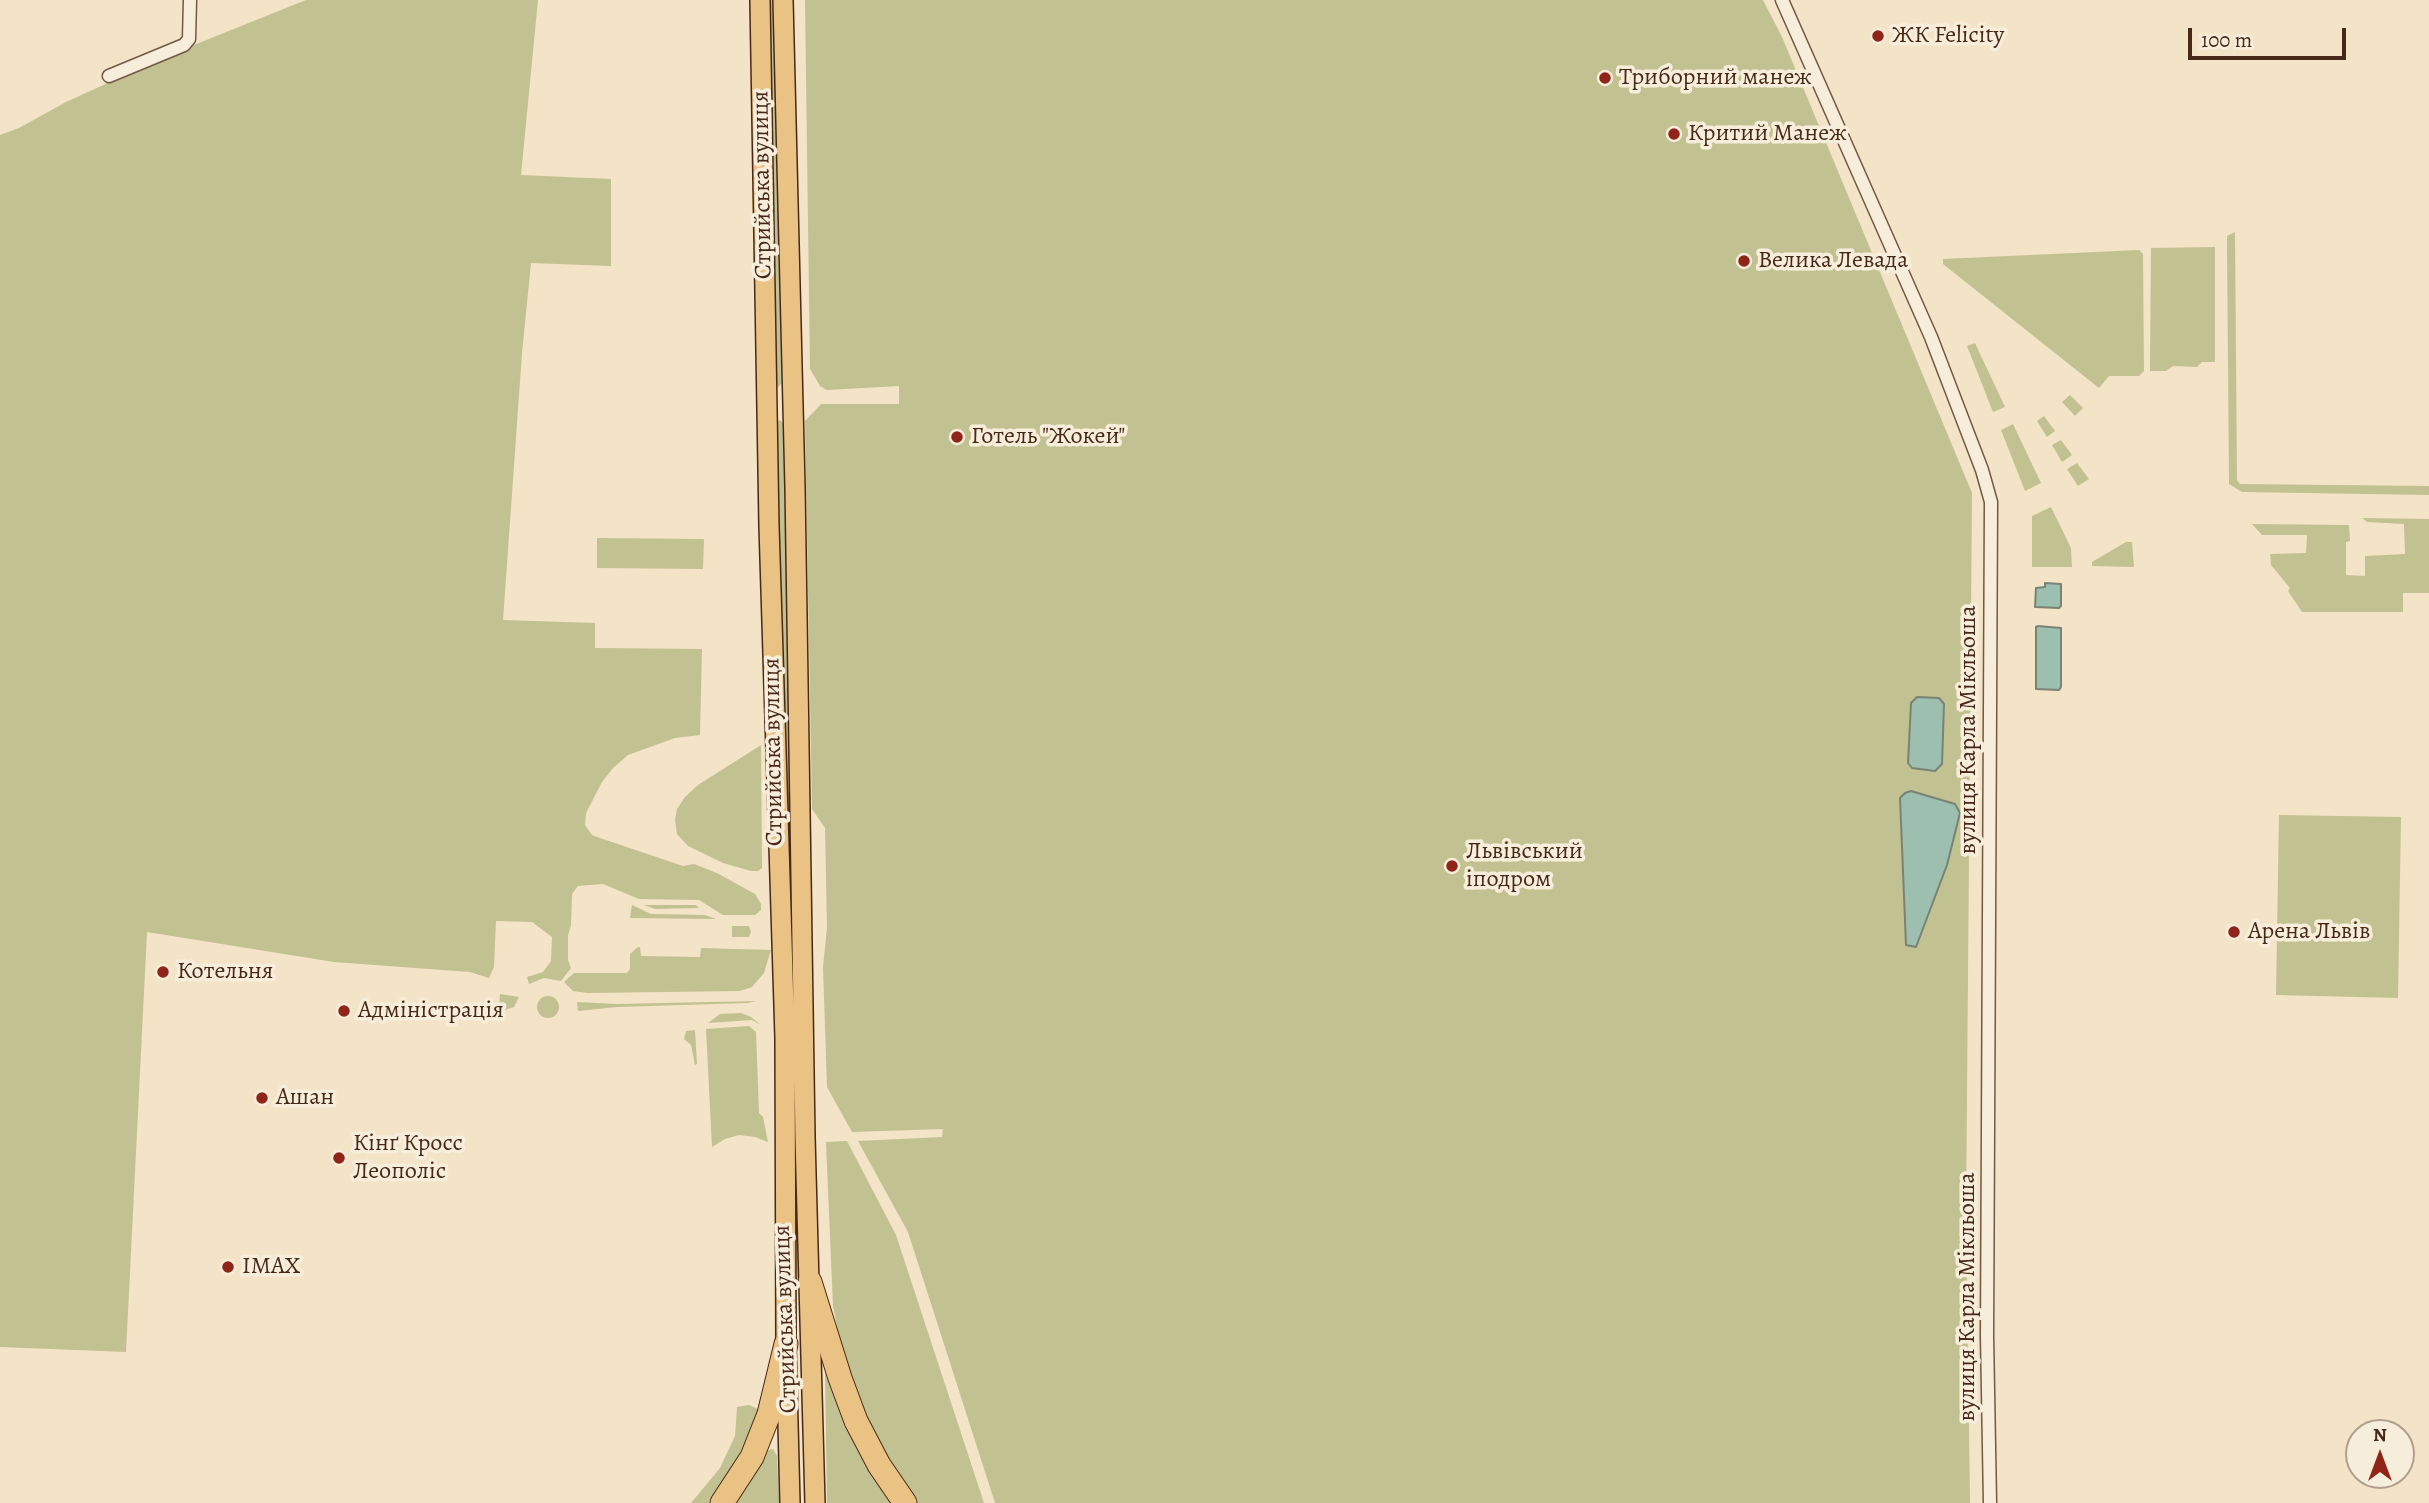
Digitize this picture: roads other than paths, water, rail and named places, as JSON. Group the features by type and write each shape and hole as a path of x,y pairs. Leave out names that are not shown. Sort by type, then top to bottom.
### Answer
{"highway":[{"path":"810,1282 856,1420 879,1465 905,1503"},
{"path":"722,1503 752,1457 769,1414 786,1344"}],"main road":[{"name":"Стрийська вулиця","path":"760,0 769,526 783,1000 790,1503"},
{"name":"Стрийська вулиця","path":"783,0 805,1137 815,1503"},
{"path":"783,1000 803,1000"}],"street":[{"path":"109,76 184,45 189,39 190,0"},
{"name":"вулиця Карла Мікльоша","path":"1782,0 1931,337 1982,470 1991,502 1987,1322 1990,1503"}],"place":[{"name":"ЖК Felicity","path":"1878,36"},
{"name":"Триборний манеж","path":"1605,78"},
{"name":"Критий Манеж","path":"1674,134"},
{"name":"Велика Левада","path":"1744,261"},
{"name":"Готель \"Жокей\"","path":"957,437"},
{"name":"Львівський іподром","path":"1452,866"},
{"name":"Арена Львів","path":"2234,932"},
{"name":"Котельня","path":"163,972"},
{"name":"Адміністрація","path":"344,1011"},
{"name":"Ашан","path":"262,1098"},
{"name":"Кінґ Кросс Леополіс","path":"339,1158"},
{"name":"IMAX","path":"228,1267"}]}
